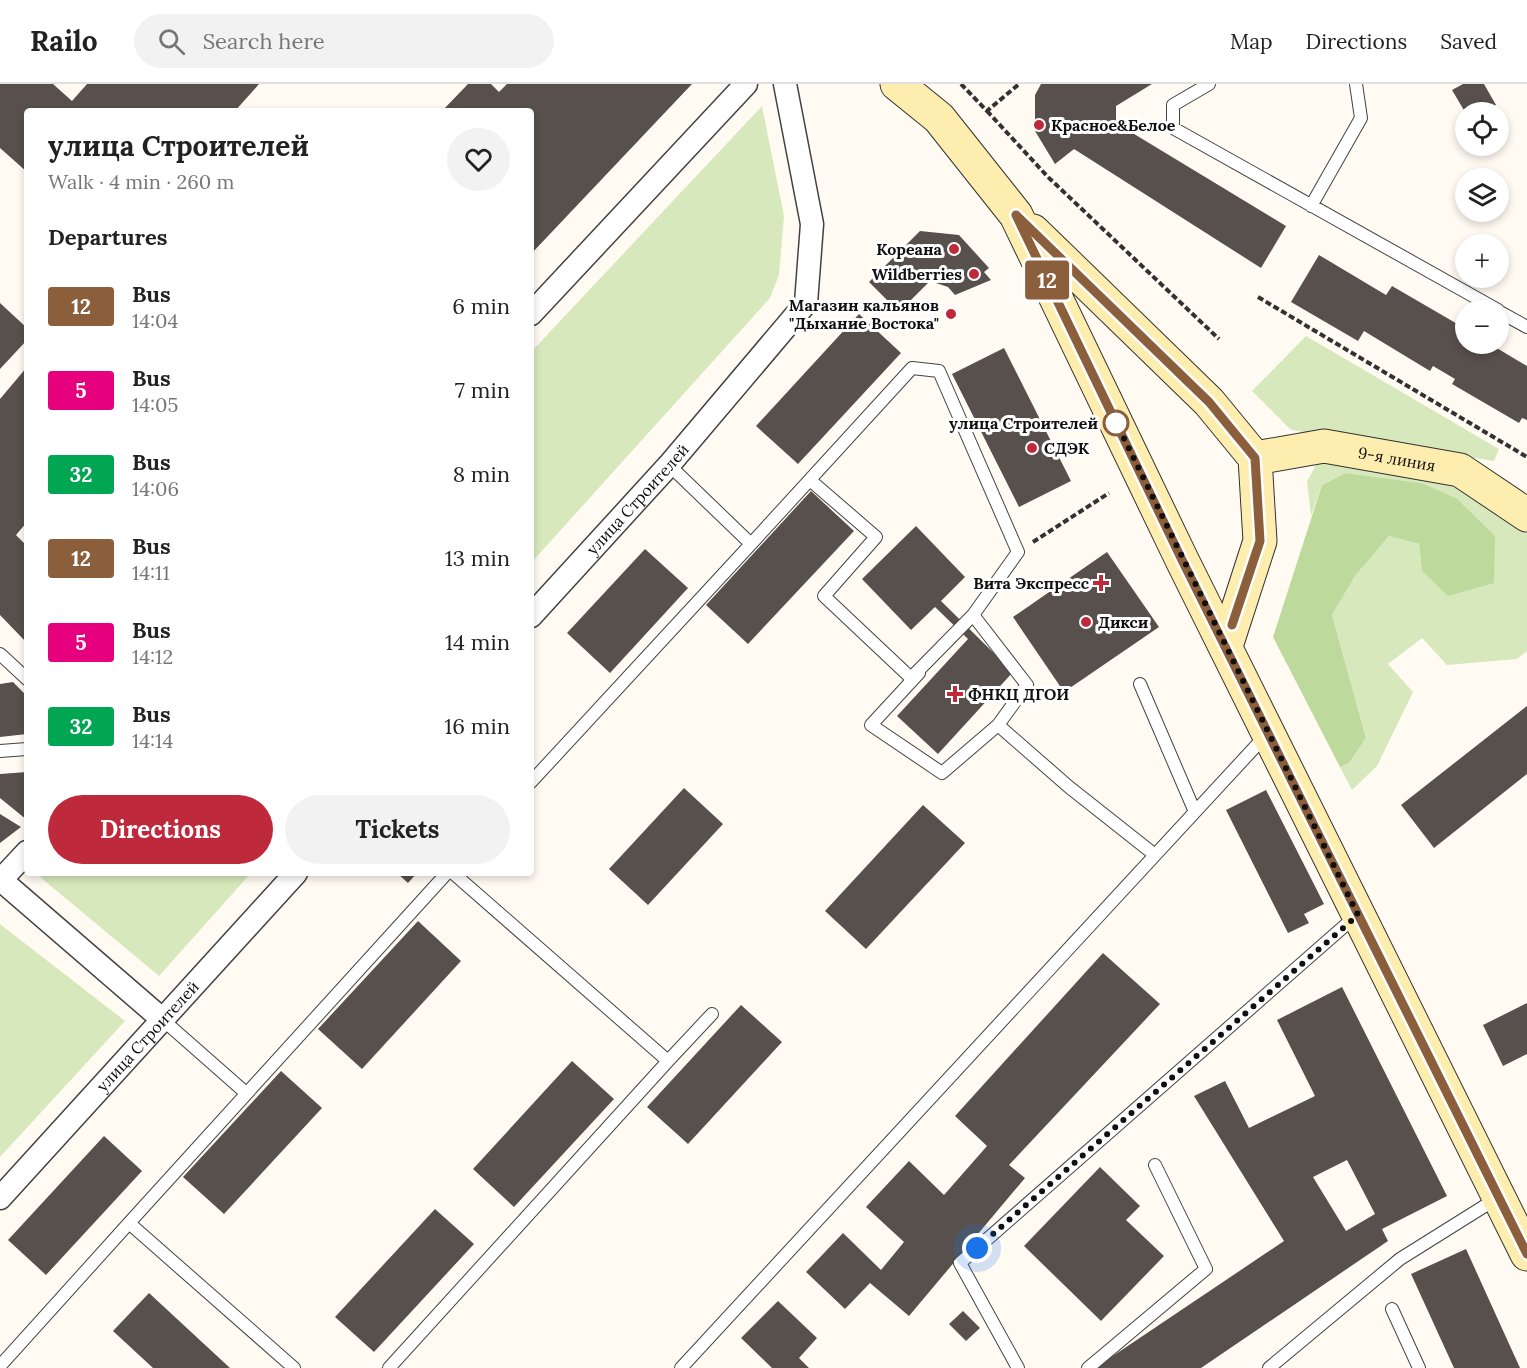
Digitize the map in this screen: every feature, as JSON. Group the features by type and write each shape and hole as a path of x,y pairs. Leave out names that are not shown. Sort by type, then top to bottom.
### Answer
{"street":[{"path":"534,311 746,84"},
{"name":"улица Строителей","path":"534,613 669,465 806,303 812,224 785,84"},
{"path":"897,84 939,118 1016,215 1209,402 1255,458 1260,541 1226,645"},
{"path":"1016,215 1268,733 1527,1254"},
{"name":"9-я линия","path":"1255,458 1324,446 1460,470 1527,515"},
{"path":"24,855 0,880 163,1020"},
{"name":"улица Строителей","path":"0,1198 293,876"}],"lane":[{"path":"1209,84 1173,105 1173,128 1478,300"},
{"path":"1311,206 1361,118 1356,84"},
{"path":"1509,317 1527,327"},
{"path":"534,779 912,368 939,370 1018,552 973,615 871,725 942,773 998,725 1027,685 973,615"},
{"path":"669,465 751,544"},
{"path":"810,480 876,537 824,596 911,678 973,615"},
{"path":"0,654 24,676"},
{"path":"0,668 13,666"},
{"path":"1140,684 1195,812"},
{"path":"998,725 1069,787 1155,855"},
{"path":"681,1368 1268,733"},
{"path":"0,751 24,749"},
{"path":"0,1366 444,876"},
{"path":"456,876 668,1060"},
{"path":"1018,1368 960,1263 1358,915"},
{"path":"389,1368 712,1014"},
{"path":"163,1020 246,1093"},
{"path":"1088,1368 1206,1269 1155,1165"},
{"path":"1269,1368 1400,1259 1499,1197"},
{"path":"129,1223 294,1368"},
{"path":"1392,1309 1419,1368"}],"path":[{"path":"961,84 1048,177 1219,339"},
{"path":"987,111 1019,84"},
{"path":"1258,297 1527,457"},
{"path":"1018,552 1109,493"}],"green space":[{"path":"762,106 784,216 779,275 770,298 534,560 534,349"},
{"path":"1306,336 1499,449 1494,461 1291,430 1252,391"},
{"path":"1337,459 1448,483 1527,534 1527,651 1517,659 1447,665 1422,638 1388,664 1413,692 1377,766 1352,790 1340,767 1349,763 1366,738 1332,615 1355,576 1389,536 1419,544 1422,571 1421,483 1346,473 1322,485 1311,516 1307,481 1316,465"},
{"path":"1346,473 1421,483 1456,498 1495,536 1494,583 1448,596 1422,571 1419,544 1389,536 1355,576 1332,615 1366,738 1349,763 1340,767 1273,637 1322,485"},
{"path":"41,876 248,876 159,976"},
{"path":"0,924 125,1021 0,1157"}],"building":[{"path":"0,84 53,84 72,101 87,84 259,84 238,108 24,108 24,169 0,148"},
{"path":"468,84 491,84 499,92 507,84 692,84 534,251 534,108 445,108"},
{"path":"1041,84 1152,84 1116,106 1116,123 1286,226 1261,268 1074,149 1055,164 1035,131 1035,95"},
{"path":"1463,84 1484,84 1494,102 1459,102 1452,90"},
{"path":"920,231 959,235 989,268 984,272 991,280 955,295 948,287 930,281 899,312 869,282"},
{"path":"1319,255 1386,295 1392,286 1455,323 1455,354 1507,354 1527,366 1527,420 1522,418 1519,423 1452,384 1455,379 1433,366 1430,371 1364,331 1358,341 1291,302"},
{"path":"0,303 24,325 24,343 0,369"},
{"path":"859,314 901,353 798,464 756,426"},
{"path":"1004,348 1071,481 1019,507 952,374"},
{"path":"24,371 24,526 16,535 24,543 24,640 0,615 0,399"},
{"path":"811,491 854,531 748,644 706,605"},
{"path":"916,526 965,577 941,601 1013,672 938,754 897,716 968,639 935,607 911,630 862,579"},
{"path":"645,549 688,588 610,673 567,633"},
{"name":"Дикси","path":"1107,552 1159,627 1064,692 1013,617"},
{"path":"13,682 24,693 24,734 0,737 0,684"},
{"path":"1527,706 1527,774 1434,848 1401,805"},
{"path":"24,772 24,818 0,798 0,774"},
{"path":"684,788 723,824 648,905 609,869"},
{"path":"1266,790 1324,904 1304,914 1309,923 1288,933 1226,810"},
{"path":"923,805 965,843 866,949 825,911"},
{"path":"0,814 21,827 0,843"},
{"path":"400,876 414,876 408,883"},
{"path":"418,921 461,961 362,1069 318,1029"},
{"path":"1103,953 1160,1004 1009,1165 1025,1178 909,1316 870,1283 845,1309 806,1272 843,1233 881,1270 904,1242 866,1207 909,1161 944,1195 987,1146 955,1116"},
{"path":"1342,987 1447,1196 1382,1229 1388,1241 1201,1368 1095,1368 1284,1241 1194,1096 1225,1081 1249,1128 1315,1096 1277,1020","holes":["1347,1160 1375,1214 1346,1231 1313,1177"]},
{"path":"1527,1003 1527,1054 1503,1066 1483,1025"},
{"path":"741,1005 782,1042 688,1144 647,1107"},
{"path":"572,1061 614,1099 514,1207 473,1169"},
{"path":"281,1071 322,1108 224,1214 183,1177"},
{"path":"104,1136 142,1171 46,1275 8,1240"},
{"path":"1100,1167 1140,1206 1126,1220 1164,1256 1101,1321 1024,1246"},
{"path":"435,1209 474,1244 374,1352 335,1317"},
{"path":"1466,1249 1520,1368 1454,1368 1411,1274"},
{"path":"149,1293 230,1368 153,1368 113,1331"},
{"path":"778,1301 817,1338 799,1358 809,1368 772,1368 741,1338"},
{"path":"963,1311 980,1328 966,1341 949,1324"}],"bus line":[{"name":"12","path":"1232,625 1260,541 1255,458 1209,402 1016,215 1182,560 1527,1254"}],"place":[{"name":"Красное&Белое","path":"1039,125"},
{"name":"Кореана","path":"954,249"},
{"name":"Wildberries","path":"974,274"},
{"name":"Магазин кальянов \"Дыхание Востока\"","path":"951,314"},
{"name":"улица Строителей","path":"1116,423"},
{"name":"СДЭК","path":"1032,448"},
{"name":"Вита Экспресс","path":"1101,583"},
{"name":"Дикси","path":"1086,622"},
{"name":"ФНКЦ ДГОИ","path":"955,694"}],"route":[{"path":"977,1248 1358,915 1115,420 1116,423"}]}
